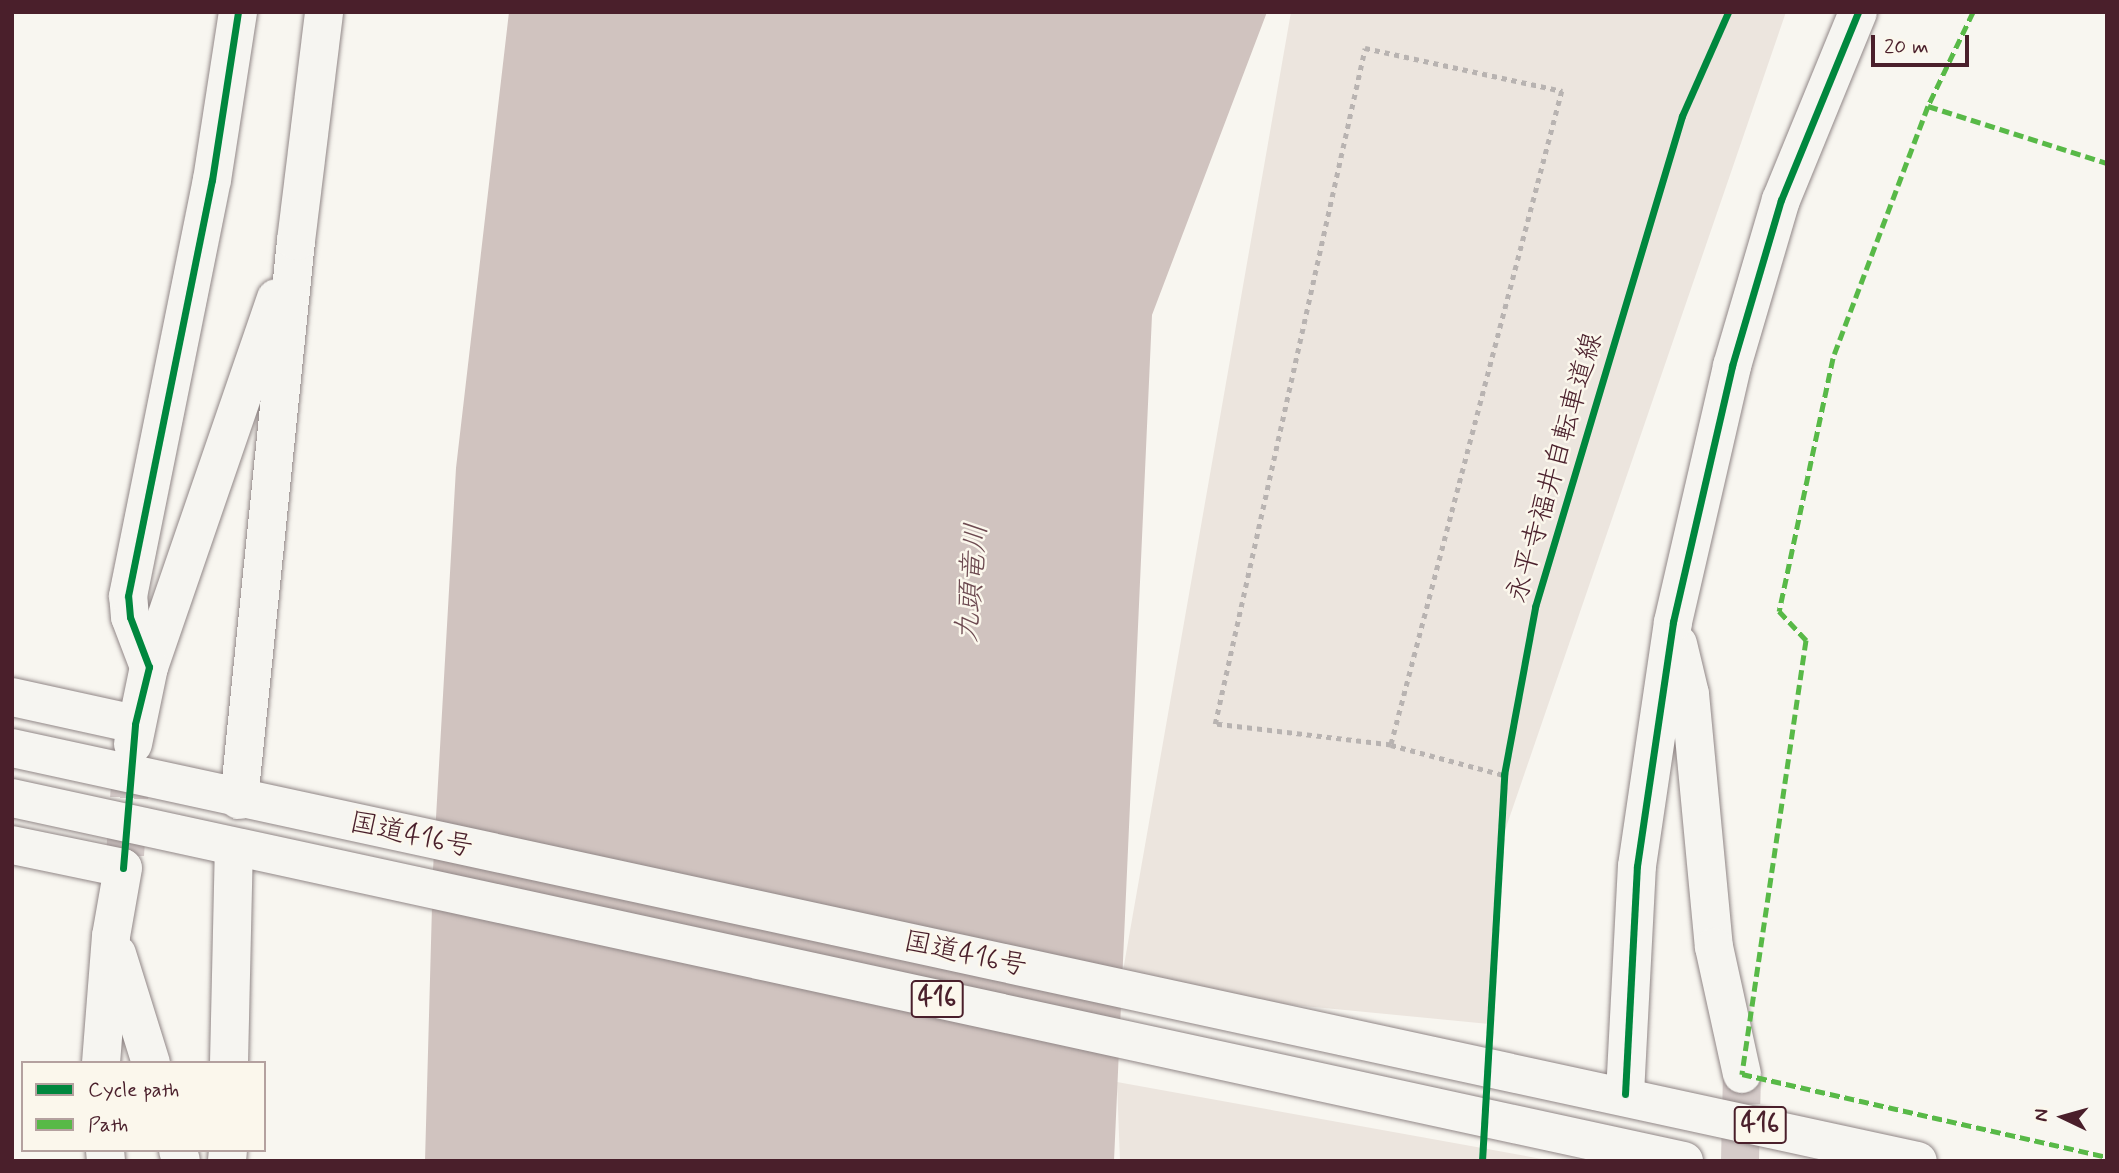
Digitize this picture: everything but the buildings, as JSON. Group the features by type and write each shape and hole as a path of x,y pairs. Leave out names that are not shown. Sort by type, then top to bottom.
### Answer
{"main road":[{"path":"149,667 131,617 128,596 212,180 238,12"},
{"path":"239,800 296,241 324,12"},
{"path":"1614,1092 1637,866 1673,622 1732,366 1781,200 1858,12"},
{"path":"12,697 134,734 149,667 296,241"},
{"path":"1673,622 1690,694 1714,947 1742,1074"},
{"name":"国道416号","path":"12,748 280,809 1614,1092 1918,1161"},
{"name":"国道416号","path":"12,798 1614,1150 1685,1161"},
{"path":"12,845 124,862 111,936 101,1061"},
{"path":"229,1061 234,847"},
{"path":"111,936 150,1061"}],"path":[{"path":"1391,745 1562,91 1364,48 1214,724 1391,745 1504,775"},
{"path":"1503,786 1507,762"}],"shaded area":[{"path":"1291,12 1786,12 1500,845 1489,1024 1120,988"},
{"path":"1117,1082 1482,1148 1553,1161 1120,1161"}],"water":[{"name":"九頭竜川","path":"509,12 1267,12 1152,315 1114,1161 425,1161 433,870 456,468"}],"tunnel":[{"path":"125,855 133,744"},
{"path":"1740,1161 1742,1074"}],"marked path":[{"path":"1973,12 1928,106 1833,358 1779,611 1806,640 1742,1074 2107,1157"},
{"path":"1928,106 2107,163"}],"cycle path":[{"path":"123,868 135,724 149,667 130,617 128,596 212,180 238,12"},
{"name":"永平寺福井自転車道線","path":"1482,1161 1504,775 1535,607 1682,116 1728,12"},
{"path":"1625,1094 1637,866 1673,622 1732,366 1781,200 1858,12"}]}
